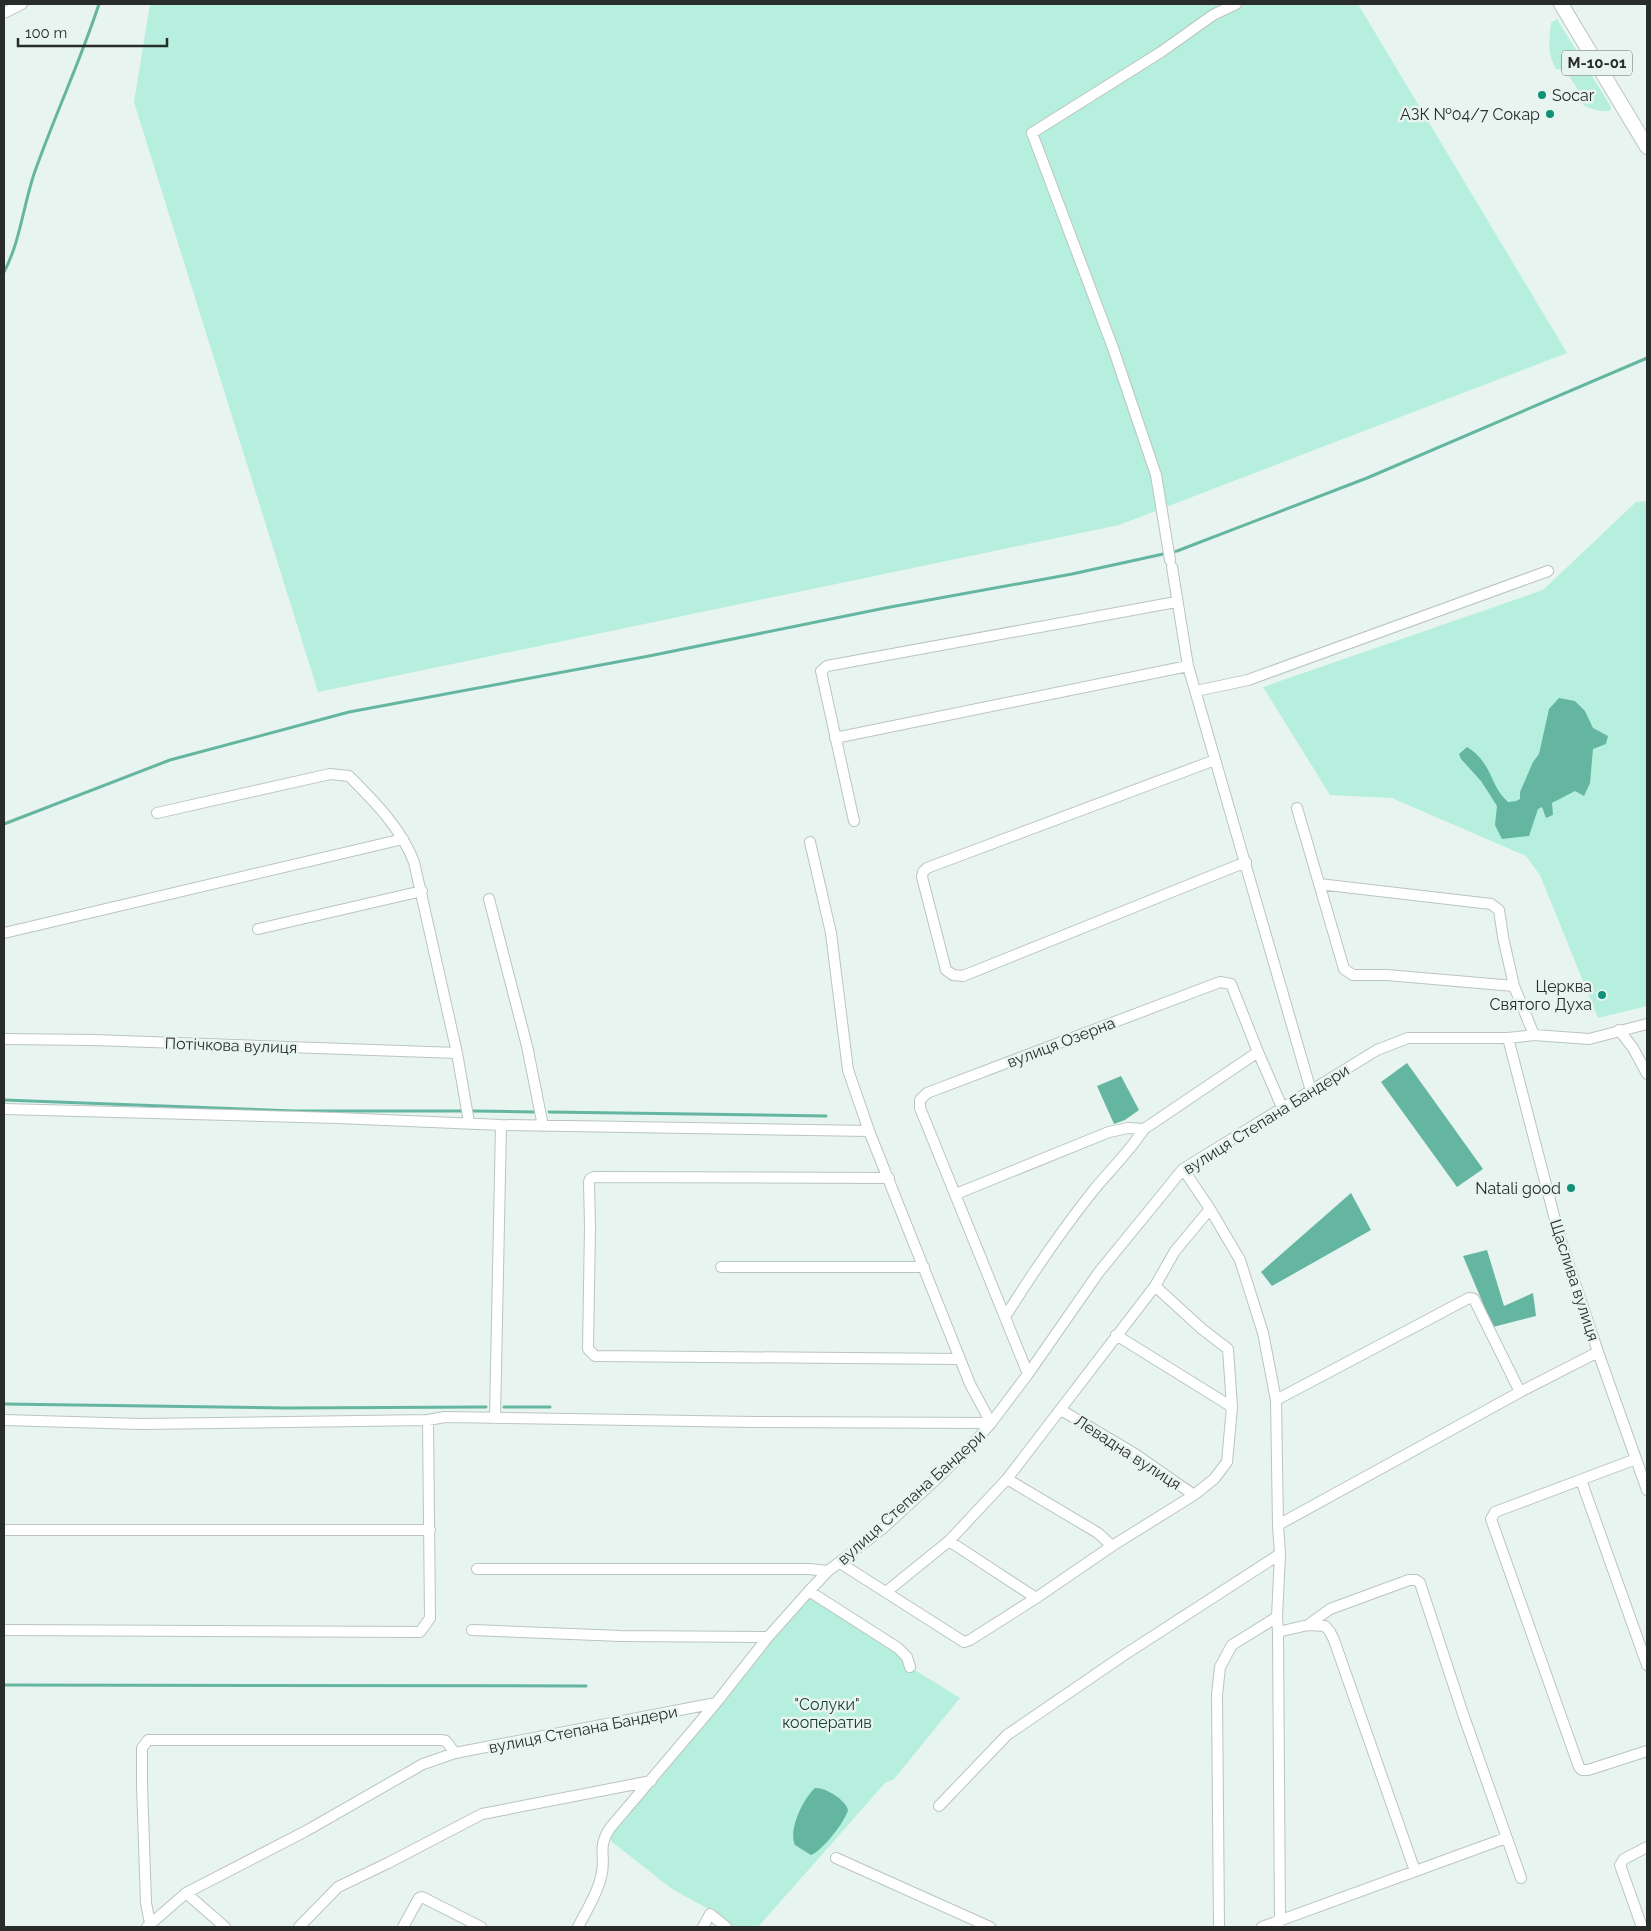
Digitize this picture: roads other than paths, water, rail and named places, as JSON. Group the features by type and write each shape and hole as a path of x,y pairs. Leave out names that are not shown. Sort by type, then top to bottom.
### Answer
{"highway":[{"name":"М-10-01","path":"1561,4 1647,147"}],"street":[{"path":"4,14 22,4"},
{"path":"1236,4 1213,15 1160,52 1032,132 1113,348 1156,475 1188,666 1311,1091"},
{"path":"1196,691 1248,680 1548,571"},
{"path":"854,821 821,671 827,666 1176,602"},
{"path":"836,738 1188,666"},
{"path":"1215,760 927,868 923,872 922,877 946,970 953,976 963,976 1246,862"},
{"path":"157,813 330,774 349,776 372,799 404,839 414,862 457,1053 469,1122"},
{"path":"1297,808 1344,970 1353,975 1387,975 1514,986"},
{"path":"4,934 404,839"},
{"path":"4,1420 140,1424 428,1420 445,1417 991,1424 970,1384 869,1131 848,1070 830,934 810,842"},
{"path":"1319,884 1491,904 1499,910 1514,986 1534,1034"},
{"path":"258,929 422,891"},
{"path":"489,899 528,1046 543,1126"},
{"name":"вулиця Озерна","path":"1028,1374 920,1108 920,1100 927,1093 1220,982 1231,984 1282,1107"},
{"name":"вулиця Степана Бандери","path":"149,1925 186,1893 306,1831 423,1764 455,1753 716,1703 768,1636 828,1571 882,1529 949,1467 991,1424 1099,1272 1183,1168 1282,1107 1377,1050 1408,1038 1508,1038 1534,1034 1589,1038 1647,1024"},
{"path":"1619,1030 1633,1048 1647,1074"},
{"name":"Щаслива вулиця","path":"1508,1038 1558,1235 1647,1490"},
{"name":"Потічкова вулиця","path":"4,1040 93,1040 457,1053"},
{"path":"1005,1317 1067,1225 1144,1129 1258,1052"},
{"path":"4,1109 469,1122 501,1125 869,1131"},
{"path":"495,1418 501,1125"},
{"path":"956,1194 1109,1132 1128,1128 1144,1129"},
{"path":"1183,1168 1240,1260 1263,1333 1276,1400 1280,1554 1277,1617 1280,1922"},
{"path":"889,1178 594,1176 589,1182 588,1349 595,1356 960,1359"},
{"name":"Левадна вулиця","path":"886,1592 949,1541 1007,1479 1155,1286 1175,1250 1210,1209"},
{"path":"721,1267 924,1267"},
{"name":"Левадна вулиця","path":"840,1563 964,1642 1036,1598 1112,1546 1194,1495 1214,1479 1227,1462 1232,1407 1228,1349 1202,1329 1155,1286"},
{"path":"1276,1400 1469,1298 1474,1300 1520,1392"},
{"path":"1116,1335 1232,1407"},
{"path":"1278,1524 1520,1392 1598,1352"},
{"name":"Левадна вулиця","path":"1061,1410 1135,1454 1194,1495"},
{"path":"4,1630 420,1632 430,1618 428,1420"},
{"path":"1636,1459 1495,1512 1490,1519 1579,1767 1582,1770 1588,1770 1647,1751"},
{"path":"1007,1479 1098,1533 1112,1546"},
{"path":"1582,1480 1647,1665"},
{"path":"4,1530 430,1530"},
{"path":"949,1541 1036,1598"},
{"path":"939,1806 1007,1735 1121,1657 1280,1554"},
{"path":"477,1569 808,1569 828,1571"},
{"path":"1308,1625 1330,1609 1409,1580 1416,1580 1420,1583 1521,1878"},
{"path":"809,1591 898,1648 908,1657 910,1667"},
{"path":"1219,1927 1216,1716 1220,1667 1232,1645 1277,1617"},
{"path":"1278,1632 1308,1625 1325,1626 1330,1632 1415,1871"},
{"path":"472,1630 621,1636 768,1636"},
{"path":"578,1927 596,1893 602,1875 603,1838 716,1703"},
{"path":"149,1925 146,1904 142,1785 142,1748 148,1740 440,1740 446,1741 455,1753"},
{"path":"299,1927 338,1887 482,1814 651,1781"},
{"path":"1262,1927 1506,1838"},
{"path":"1642,1927 1620,1865 1624,1859 1647,1847"},
{"path":"836,1858 990,1927"},
{"path":"186,1893 224,1927"},
{"path":"403,1927 419,1898 422,1897 481,1927"},
{"path":"702,1927 710,1914 726,1927"}],"waterway":[{"path":"4,272 18,237 34,174 99,4"},
{"path":"4,824 170,760 349,712 649,656 885,608 1072,574 1177,551 1367,478 1647,358"},
{"path":"4,1100 294,1111 461,1111"},
{"path":"474,1111 534,1112"},
{"path":"549,1112 826,1116"},
{"path":"4,1404 285,1408 486,1407"},
{"path":"504,1407 550,1407"},
{"path":"4,1685 586,1686"}],"place":[{"name":"Socar","path":"1542,95"},
{"name":"АЗК №04/7 Сокар","path":"1550,114"},
{"name":"Церква Святого Духа","path":"1602,995"},
{"name":"Natali good","path":"1571,1188"}],"park label":[{"name":"\"Солуки\" кооператив","path":"827,1713"}]}
